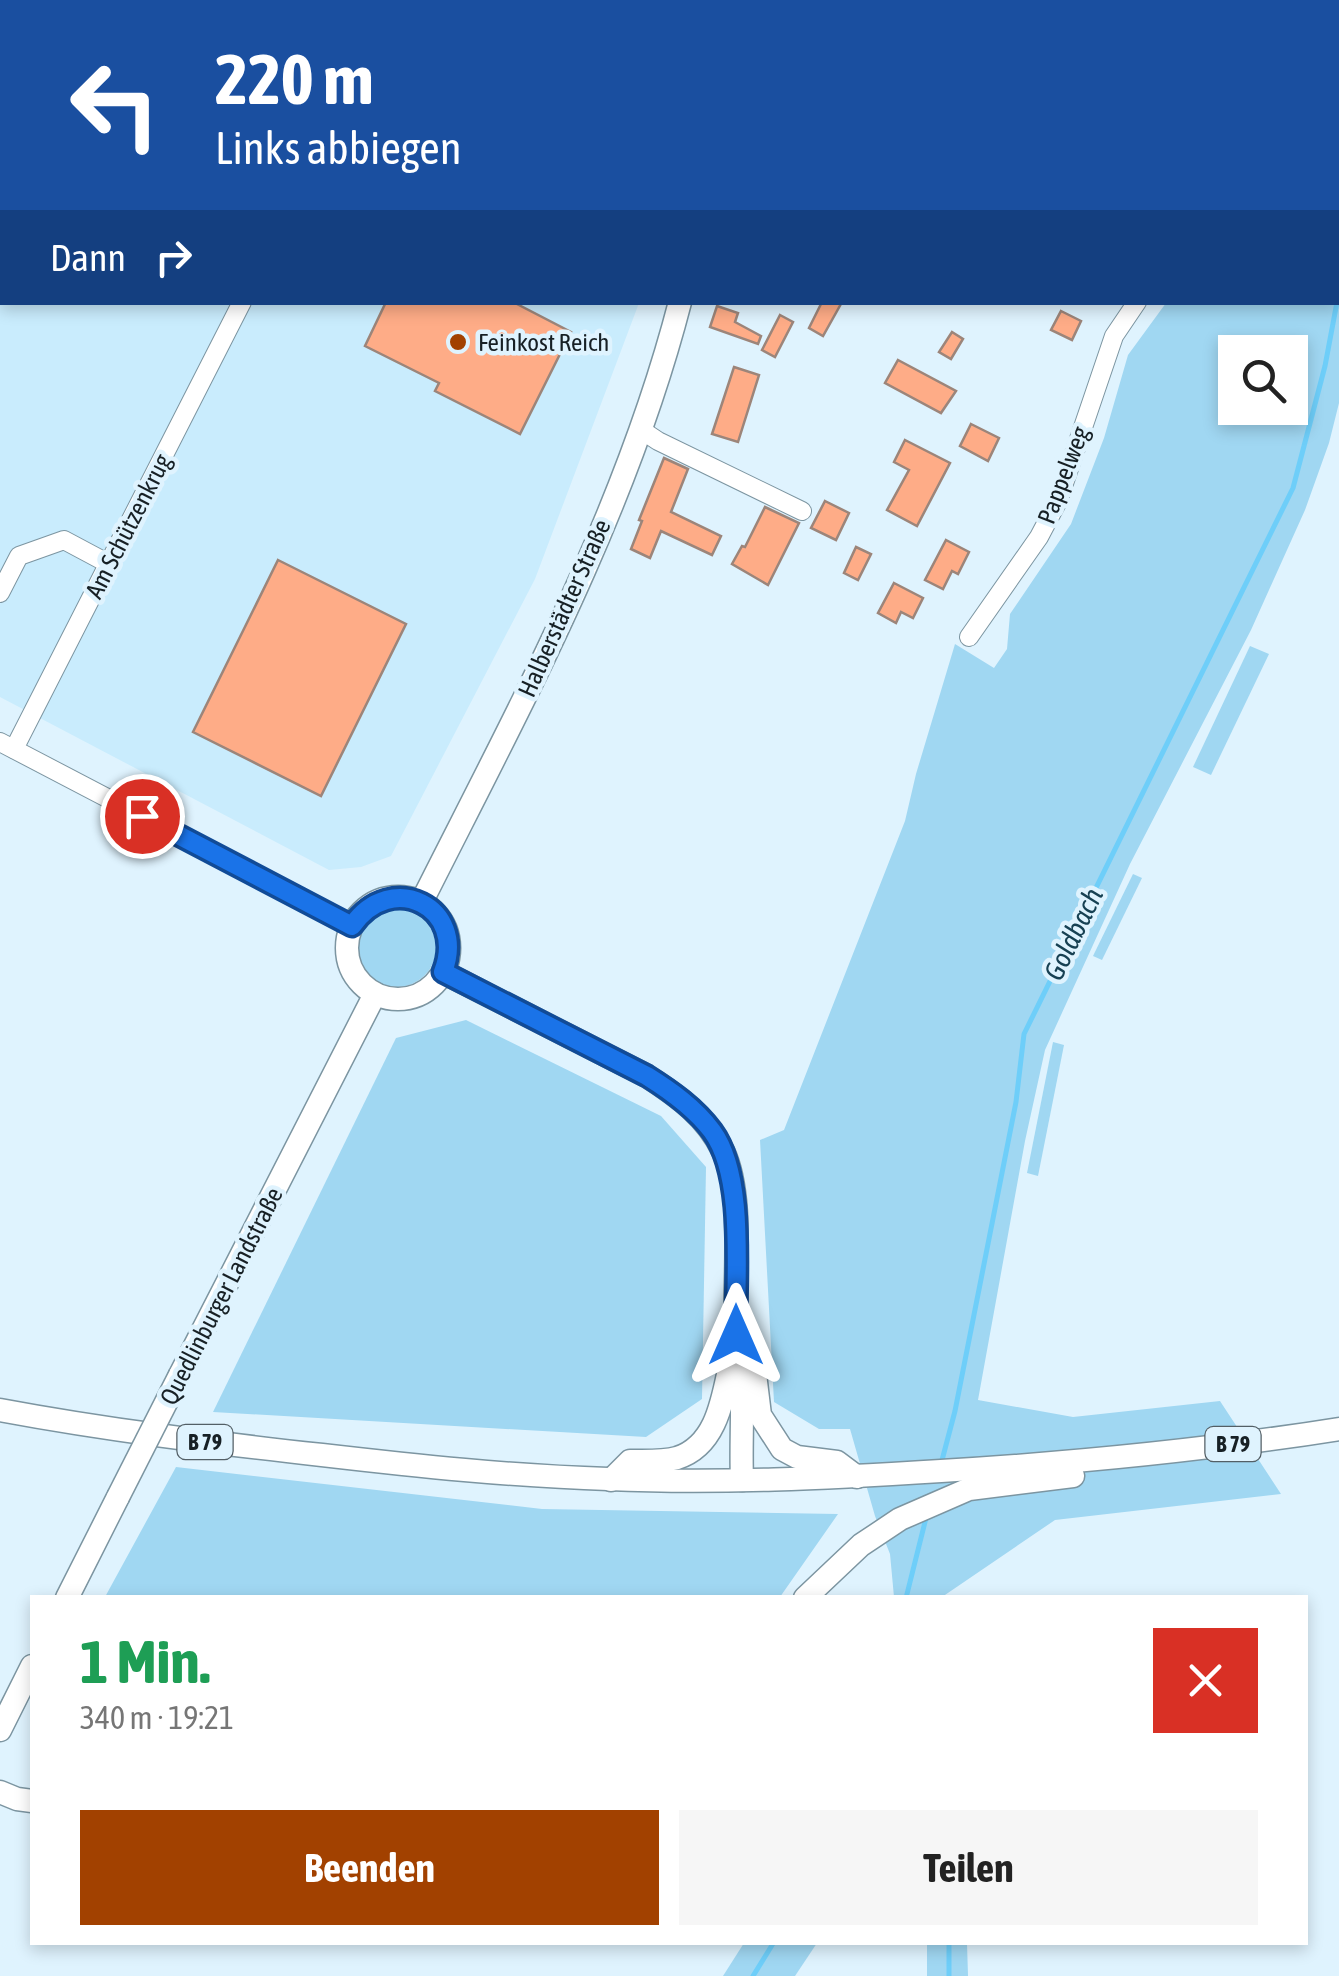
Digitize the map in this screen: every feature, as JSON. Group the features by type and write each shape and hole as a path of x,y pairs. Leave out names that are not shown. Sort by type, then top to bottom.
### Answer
{"main road":[{"name":"Halberstädter Straße","path":"422,903 574,596 640,429 679,305"},
{"path":"409,898 422,903 439,918 448,938 443,972 419,995 396,1000 375,994 357,980 352,970 347,948 352,926 370,906 382,900 409,898"},
{"path":"443,972 647,1076 684,1102 712,1132 725,1154 735,1218 742,1480"},
{"name":"Quedlinburger Landstraße","path":"69,1595 375,994"},
{"path":"736,1335 753,1357 760,1414 782,1449 796,1458 837,1462 857,1477"},
{"path":"612,1480 630,1461 676,1458 706,1436 721,1407 736,1335"},
{"name":"B 79","path":"0,1410 268,1450 434,1468 612,1480 898,1474 969,1479 1104,1473 1126,1456 1339,1429"},
{"path":"808,1595 861,1545 969,1479"},
{"path":"0,1730 30,1670"}],"street":[{"name":"Am Schützenkrug","path":"240,305 109,564 7,745 352,926"},
{"name":"Pappelweg","path":"969,638 1039,537 1058,501 1114,336 1135,305"},
{"path":"640,429 802,511"},
{"path":"0,593 19,556 64,540 109,564"}],"shaded area":[{"path":"0,305 638,305 535,579 391,856 361,867 329,870 0,697"},
{"path":"1165,305 1339,305 1339,403 1305,510 1251,630 1130,864 1045,1050 978,1400 1073,1417 1220,1401 1281,1494 1055,1520 945,1595 894,1595 890,1554 850,1429 819,1429 774,1402 760,1140 784,1130 905,821 955,644 994,668 1007,649 1010,614 1071,524 1104,438 1128,355"},
{"path":"1250,646 1269,654 1211,775 1193,767"},
{"path":"1133,874 1142,878 1102,960 1093,956"},
{"path":"389,909 405,909 430,926 436,948 430,970 419,981 405,987 389,987 364,970 358,956 358,940 375,915"},
{"path":"466,1020 661,1116 706,1167 702,1399 646,1437 213,1412 396,1038"},
{"path":"1053,1042 1064,1045 1038,1176 1027,1173"},
{"path":"176,1467 542,1509 838,1514 781,1595 106,1595"},
{"path":"743,1945 816,1945 795,1976 723,1976"},
{"path":"927,1945 967,1945 968,1976 927,1976"}],"building":[{"path":"385,305 519,305 571,332 520,434 435,391 439,383 365,346"},
{"path":"820,305 840,305 823,336 809,328"},
{"path":"717,306 738,313 735,322 761,336 758,344 710,327"},
{"path":"1061,311 1081,321 1072,340 1051,330"},
{"path":"780,315 793,322 775,357 762,350"},
{"path":"952,332 963,339 951,359 939,352"},
{"path":"898,360 956,391 941,413 885,383"},
{"path":"734,367 759,375 738,442 712,434"},
{"path":"971,424 999,438 988,461 960,446"},
{"path":"905,440 950,463 917,526 887,510 909,470 894,462"},
{"path":"664,458 688,469 671,512 721,536 712,555 661,531 650,558 631,549"},
{"path":"825,501 849,513 836,540 811,528"},
{"path":"765,507 799,523 768,585 732,564"},
{"path":"946,540 969,552 958,574 952,571 943,589 925,580"},
{"path":"856,547 871,554 858,580 844,573"},
{"path":"278,560 406,624 321,796 193,732"},
{"path":"894,583 923,598 913,618 901,612 896,623 878,613"}],"waterway":[{"name":"Goldbach","path":"941,1464 1016,1102 1024,1034 1293,488 1336,305"},
{"name":"Goldbach","path":"907,1595 926,1518"},
{"name":"Goldbach","path":"753,1976 772,1945"},
{"path":"949,1945 949,1976"}],"place":[{"name":"Feinkost Reich","path":"458,342"}],"route":[{"path":"142,816 352,926 360,914 382,900 409,898 422,903 445,928 449,950 443,972 647,1076 694,1111 725,1154 732,1181 736,1335"}]}
